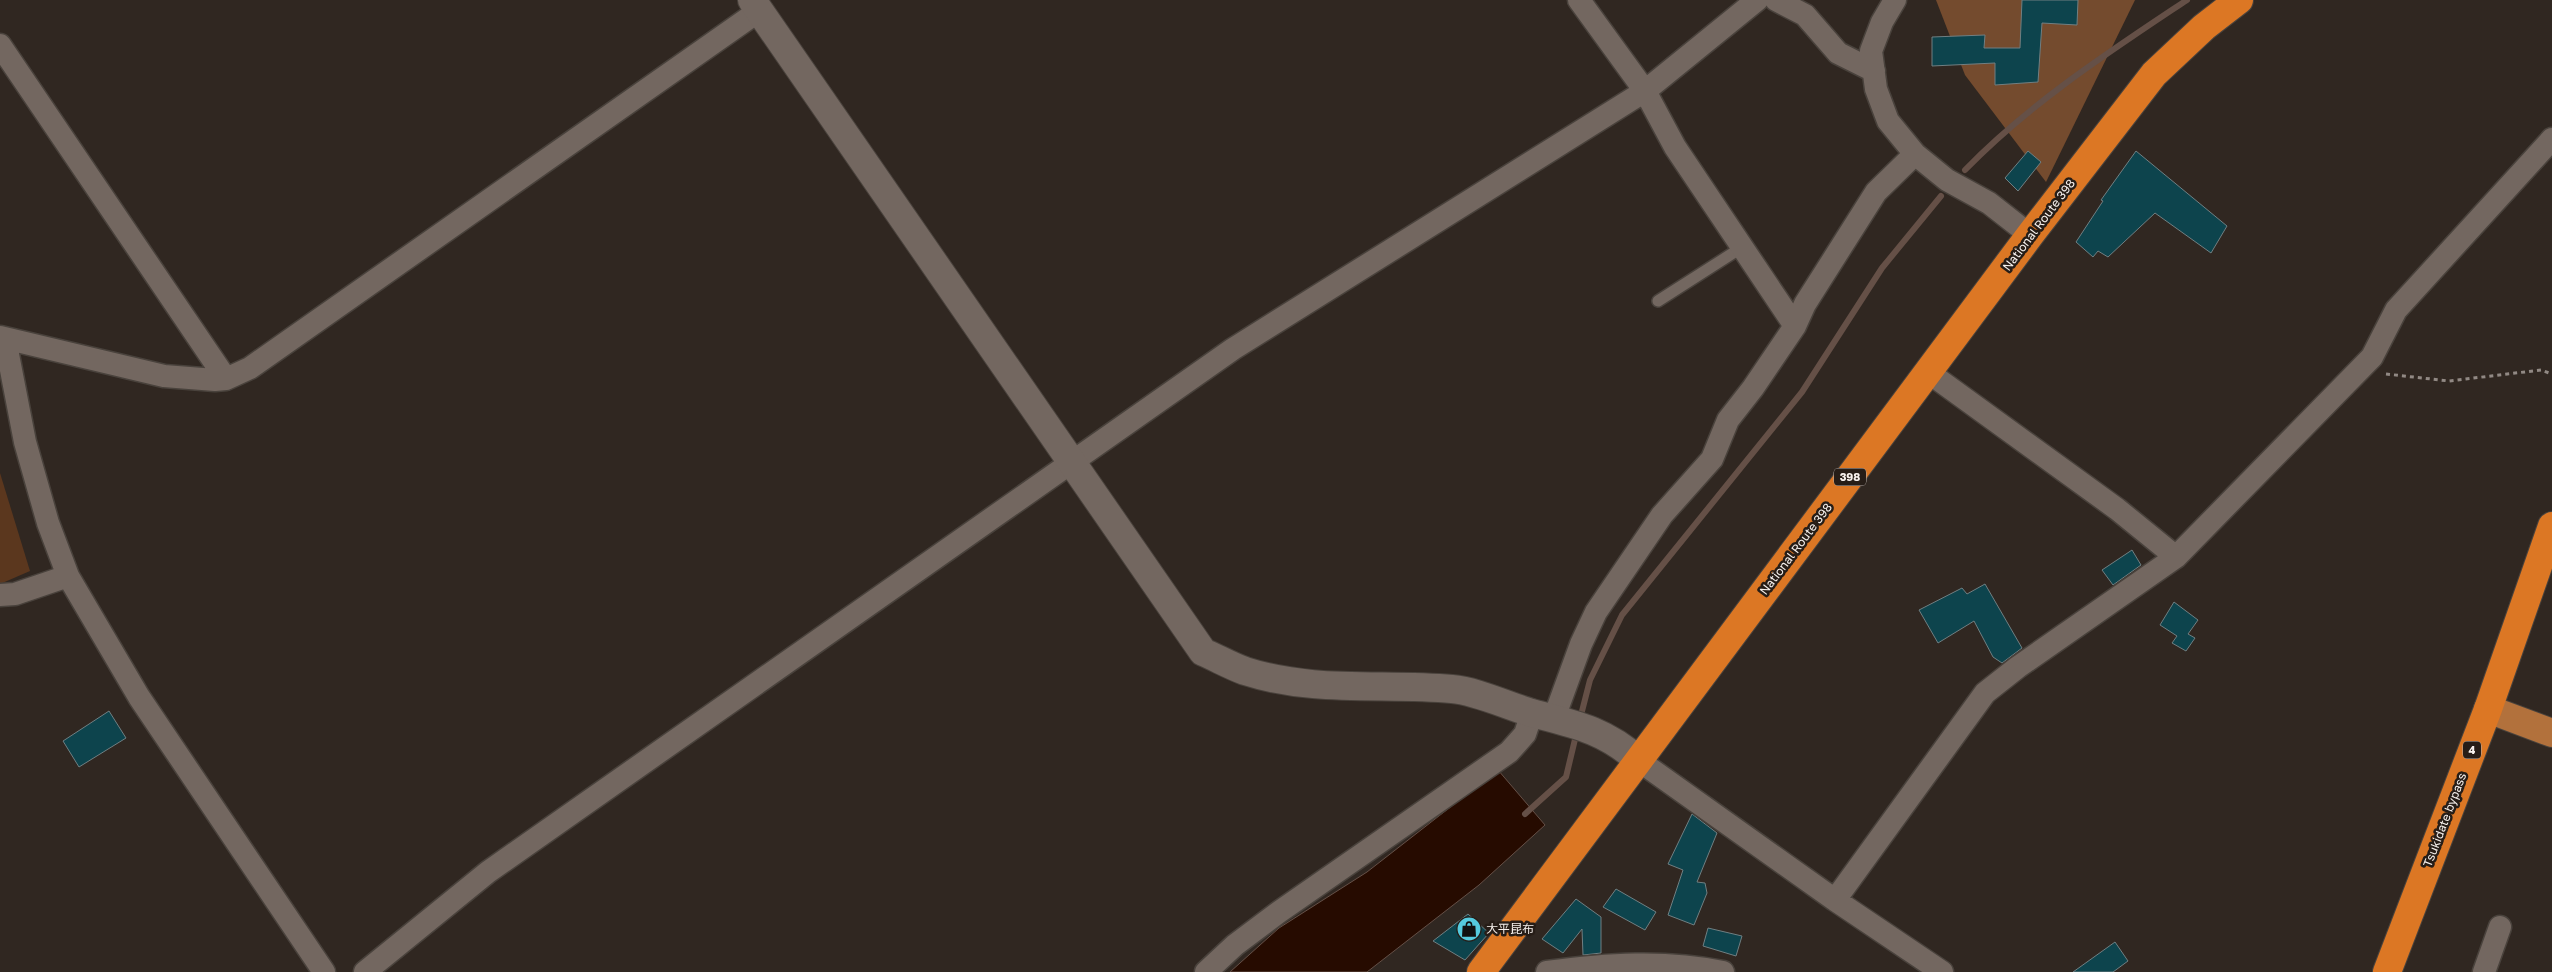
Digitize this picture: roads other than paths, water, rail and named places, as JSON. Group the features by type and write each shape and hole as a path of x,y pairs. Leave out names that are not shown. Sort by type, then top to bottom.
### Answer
{"highway":[{"name":"National Route 398","path":"1482,972 2030,235 2154,74 2204,27 2239,0"},
{"name":"Tsukidate bypass","path":"2386,972 2488,709 2552,526"}],"main road":[{"path":"2488,709 2552,732"}],"street":[{"path":"1579,0 1645,91 1675,148 1744,246 1795,326"},
{"path":"365,972 488,872 1233,349 1645,91 1757,0"},
{"path":"1776,0 1805,15 1838,53 1874,71"},
{"path":"1896,0 1882,22 1871,51 1876,89 1888,121 1915,154 1947,180 1988,203 2030,235"},
{"path":"324,972 139,697 68,576 48,523 26,442 3,338 164,376 226,379 250,368 756,5 1203,652 1244,671 1287,681 1333,686 1454,689 1550,717 1605,736 1619,743 1638,760 1835,900 1942,972"},
{"path":"0,45 226,379"},
{"path":"1835,900 1984,693 2018,667 2176,557 2372,356 2396,310 2552,139"},
{"path":"1206,972 1234,945 1508,752 1525,734 1550,717 1596,612 1662,515 1712,459 1728,420 1753,388 1795,326 1805,304 1876,192 1915,154"},
{"path":"1928,372 2117,509 2176,557"},
{"path":"0,595 15,594 68,576"},
{"path":"2484,972 2500,927"},
{"path":"1548,972 1611,964 1661,965 1723,972"}],"lane":[{"path":"1658,301 1744,246"}],"waterway":[{"path":"1965,170 2016,122 2043,100 2187,0"},
{"path":"1580,719 1590,680 1622,615 1802,392 1882,268 1941,196"},
{"path":"1525,814 1566,777 1577,731"}],"place":[{"name":"大平昆布","path":"1469,929"}]}
